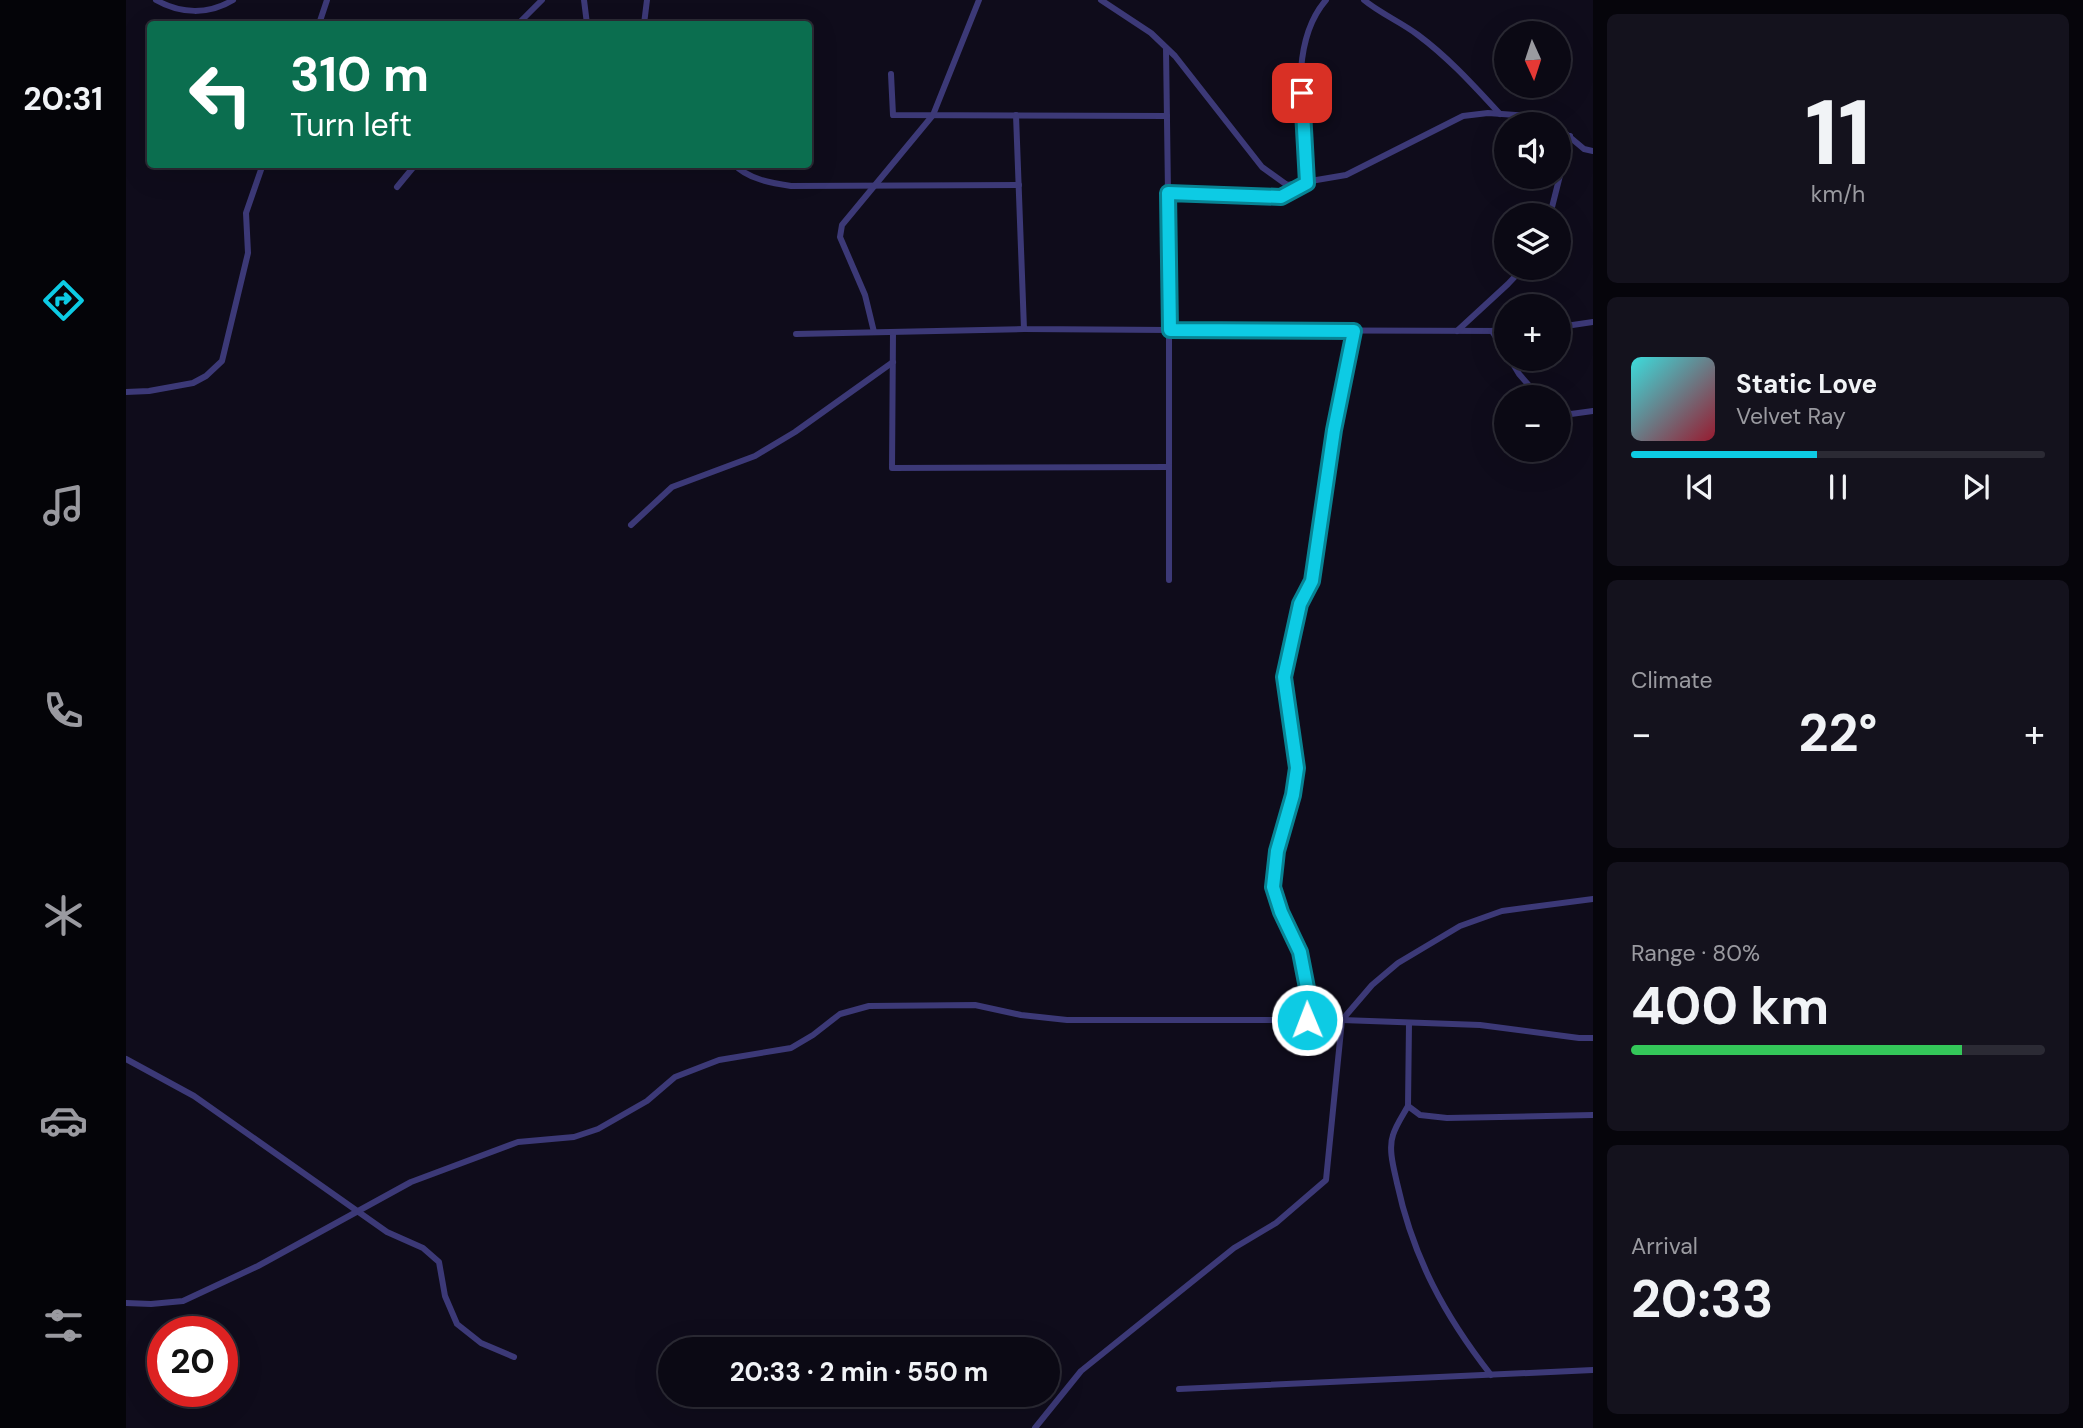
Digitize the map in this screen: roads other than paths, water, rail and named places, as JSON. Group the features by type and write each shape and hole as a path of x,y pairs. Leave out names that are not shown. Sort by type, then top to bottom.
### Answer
{"lane":[{"path":"156,0 167,7 193,12 220,8 233,0"},
{"path":"320,21 327,0"},
{"path":"521,21 542,0"},
{"path":"584,0 587,21"},
{"path":"644,21 648,0"},
{"path":"874,332 865,295 839,237 842,225 933,115 979,0"},
{"path":"1101,0 1151,33 1262,167 1287,185 1346,175 1463,116 1494,114"},
{"path":"1307,183 1300,70 1305,36 1314,13 1326,0"},
{"path":"1364,0 1377,11 1400,21 1446,56 1498,112"},
{"path":"1166,48 1170,330 1169,580"},
{"path":"891,74 893,115 1167,116"},
{"path":"1016,116 1024,329"},
{"path":"1571,137 1584,149 1593,151"},
{"path":"126,392 193,383 206,376 222,361 248,253 246,213 262,168"},
{"path":"397,187 413,168"},
{"path":"737,168 769,183 791,187 1019,186"},
{"path":"1168,193 1281,197 1307,183"},
{"path":"1457,331 1512,280"},
{"path":"1571,325 1593,322"},
{"path":"796,334 1024,329 1492,331 1494,334"},
{"path":"1307,1020 1307,988 1300,952 1281,912 1273,887 1277,851 1293,795 1297,768 1284,677 1300,604 1312,581 1334,430 1354,331"},
{"path":"893,332 892,468 1169,467"},
{"path":"631,525 671,487 755,456 795,432 893,362"},
{"path":"1517,371 1529,385"},
{"path":"1571,414 1593,411"},
{"path":"1035,1428 1081,1371 1234,1248 1276,1223 1326,1180 1342,1020 1373,985 1398,963 1460,926 1502,911 1593,899"},
{"path":"126,1303 183,1301 258,1266 411,1182 518,1142 574,1137 598,1129 647,1101 675,1077 719,1060 791,1048 813,1035 839,1014 869,1006 975,1005 1021,1015 1067,1020 1342,1020 1480,1025 1593,1038"},
{"path":"1409,1023 1408,1107 1392,1136 1392,1157 1408,1225 1432,1287 1465,1343 1491,1375"},
{"path":"126,1059 194,1096 387,1232 423,1248 439,1262 445,1296 457,1324 481,1343 514,1357"},
{"path":"1408,1107 1420,1115 1447,1118 1593,1115"},
{"path":"1179,1389 1593,1370"}]}
